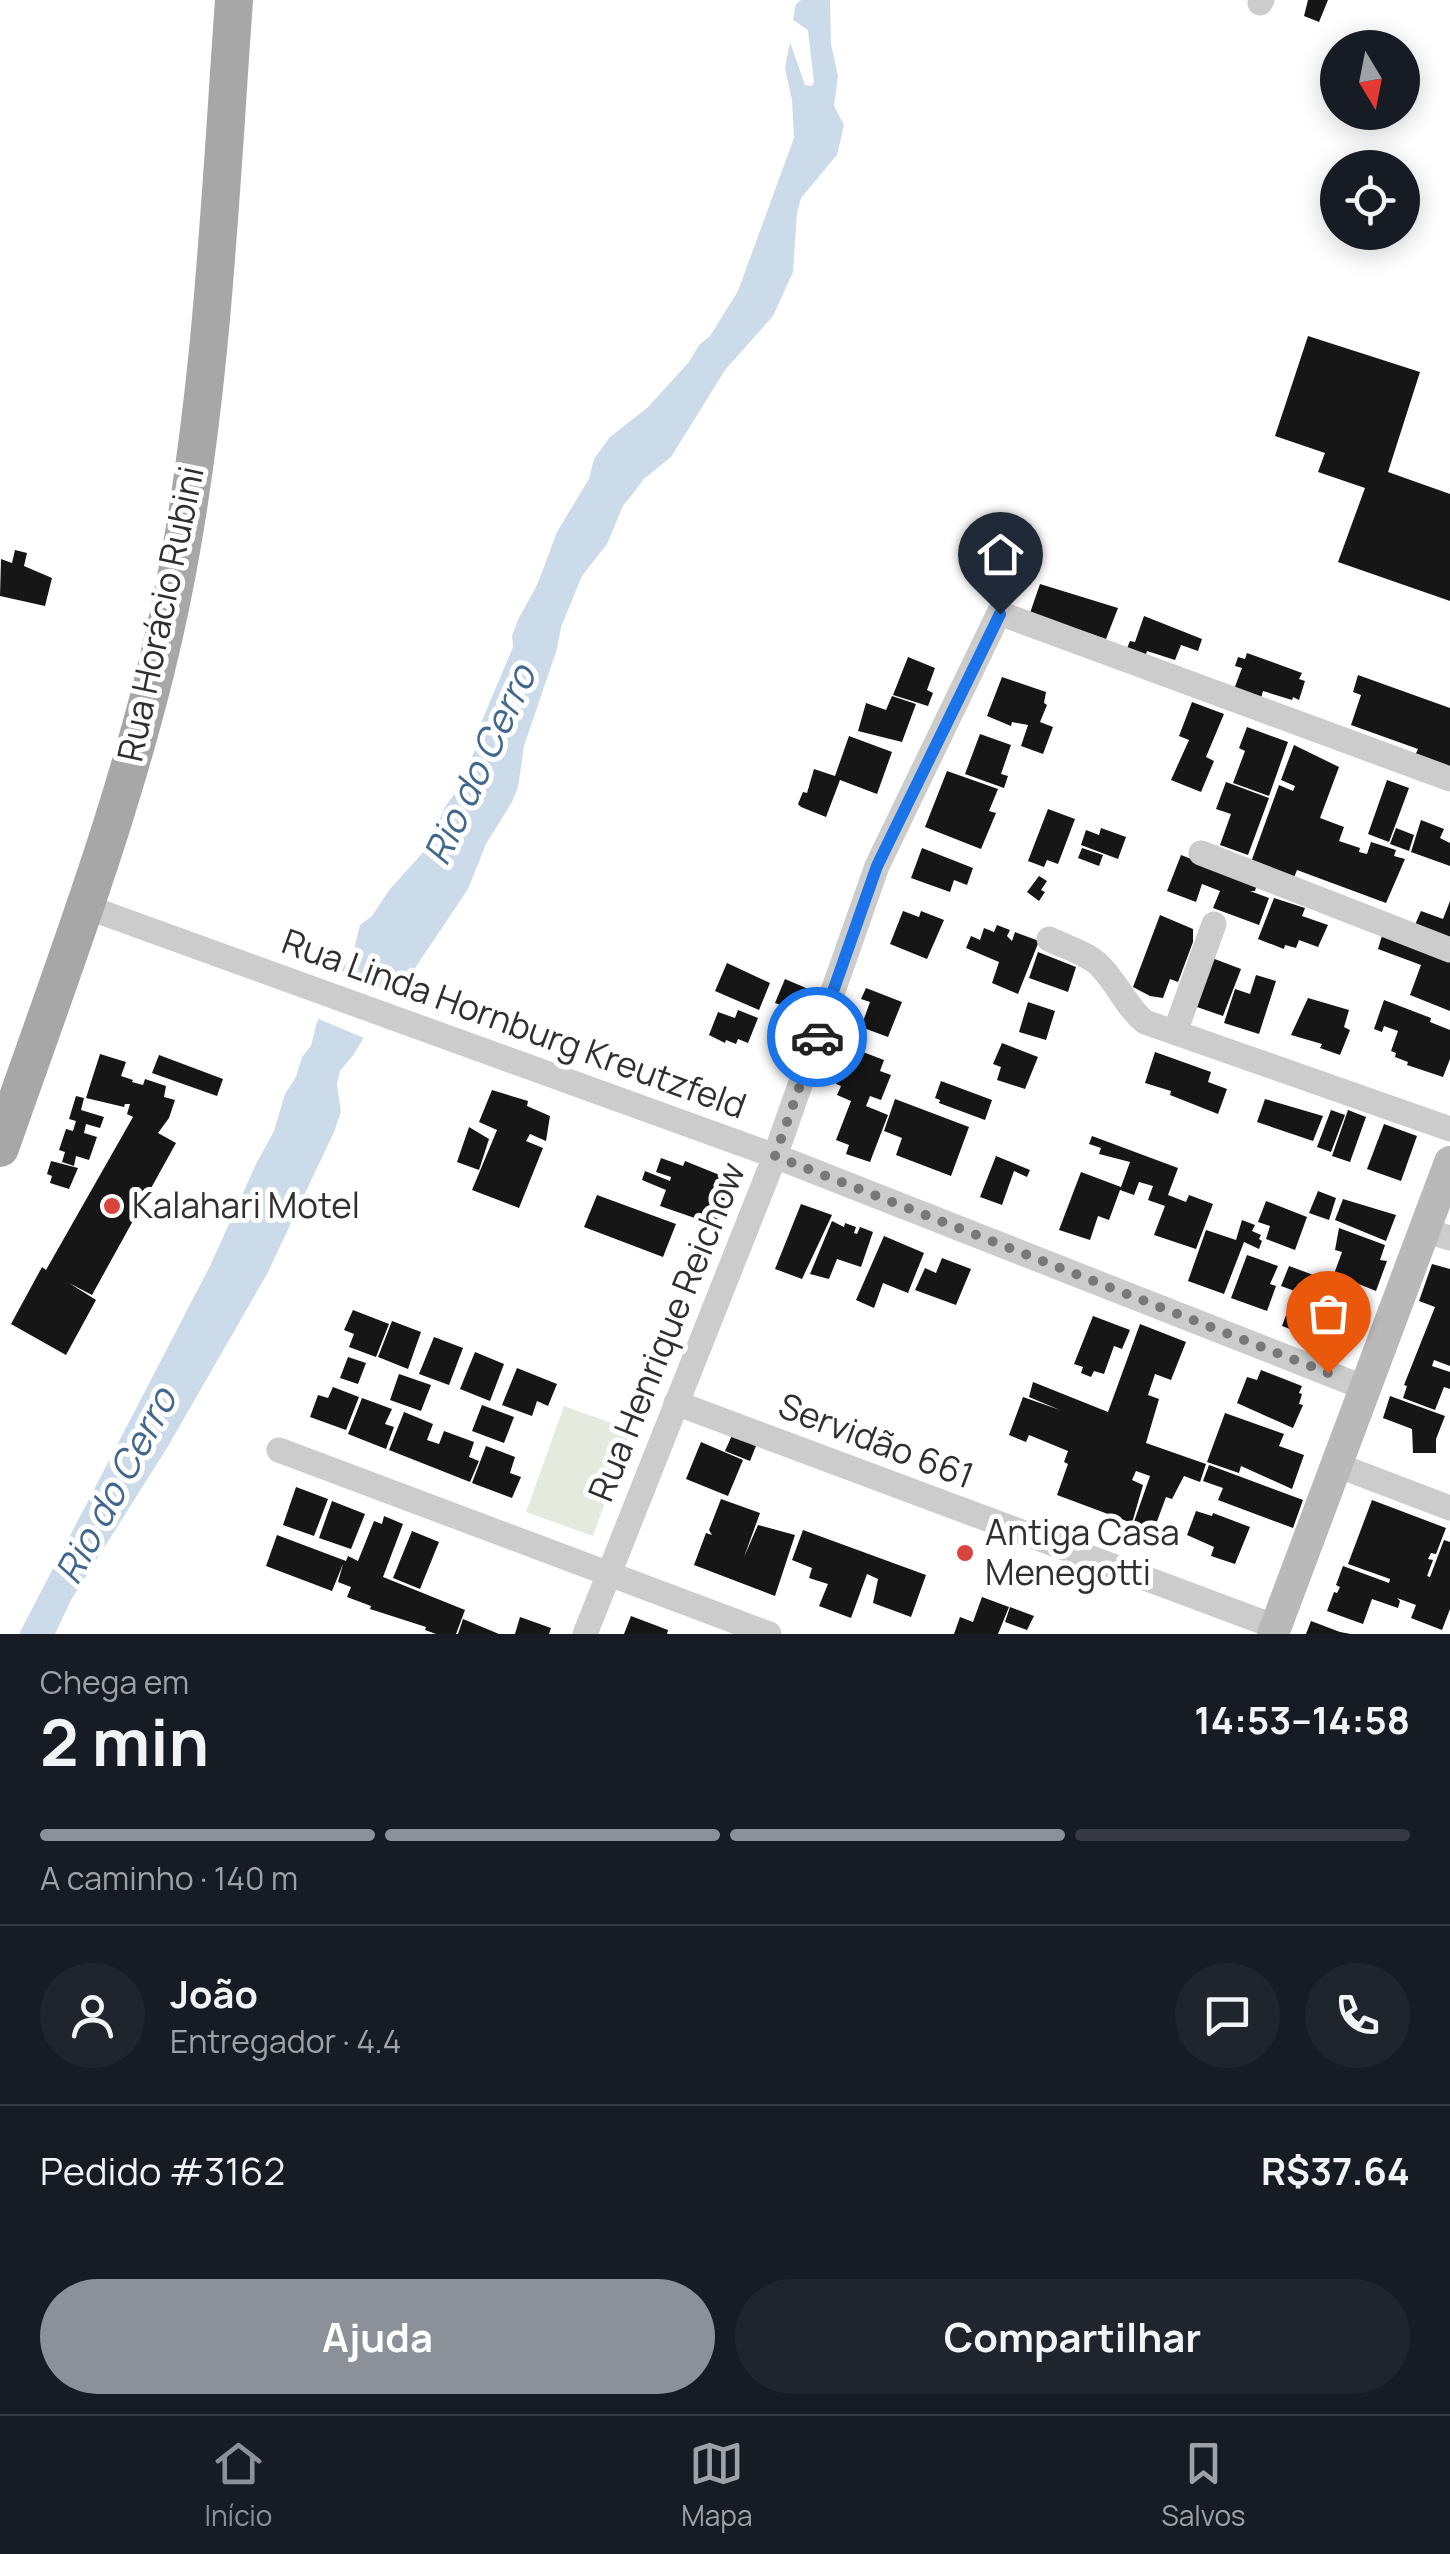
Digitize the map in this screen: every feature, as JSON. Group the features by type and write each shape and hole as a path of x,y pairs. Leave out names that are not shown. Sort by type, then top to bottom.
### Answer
{"main road":[{"name":"Rua Horácio Rubini","path":"0,1148 125,786 185,534 218,221 234,0"},
{"path":"1277,1625 1365,1388 1438,1234 1450,1162"}],"street":[{"name":"Rua Henrique Reichow","path":"585,1634 775,1156 877,866 1000,614 1450,779"},
{"path":"1201,853 1450,950"},
{"name":"Rua Linda Hornburg Kreutzfeld","path":"84,906 775,1156 1365,1388"},
{"path":"1175,1032 1214,924"},
{"path":"1049,939 1096,962 1145,1022 1450,1130"},
{"name":"Servidão 661","path":"676,1403 1277,1625"},
{"path":"835,1445 1277,1625"},
{"path":"279,1450 769,1634"},
{"path":"1337,1465 1450,1508"}],"shaded area":[{"path":"564,1406 631,1430 593,1536 526,1512"}],"water":[{"name":"Rio do Cerro","path":"801,0 830,0 831,44 838,76 834,106 844,125 837,155 801,198 793,272 773,316 725,370 671,457 644,479 623,506 607,544 582,576 561,627 524,746 512,802 486,844 468,889 415,968 390,993 340,1071 337,1084 341,1112 334,1132 267,1274 167,1448 71,1600 55,1634 19,1634 210,1266 274,1131 285,1094 311,1046 317,1022 352,957 360,925 372,916 427,848 445,807 461,785 481,734 481,723 513,647 518,620 537,585 557,532 589,479 594,459 610,437 647,408 689,362 738,291 794,138 785,68 790,42 805,85 812,86 814,82 808,30 793,20 796,4"}],"pier":[{"path":"337,969 396,994 375,1022 369,1040 314,1017"}],"building":[{"path":"1308,0 1328,0 1319,22 1304,16"},
{"path":"1308,336 1420,372 1388,472 1450,494 1450,601 1338,562 1365,488 1318,472 1325,453 1275,436"},
{"path":"15,550 27,553 24,566 52,578 45,606 0,596 1,559 12,563"},
{"path":"1040,584 1118,608 1106,639 1030,613"},
{"path":"1144,616 1202,639 1198,651 1181,645 1175,660 1147,651 1144,660 1125,653 1130,641 1135,642"},
{"path":"1247,653 1302,673 1299,679 1305,681 1299,700 1263,691 1260,702 1233,692 1242,668 1235,666 1238,657 1245,659"},
{"path":"908,657 935,668 927,690 933,693 928,706 893,695"},
{"path":"1358,675 1450,708 1450,768 1415,755 1418,749 1351,725 1361,695 1353,692"},
{"path":"1002,677 1046,692 1047,705 1040,722 1053,727 1043,754 1021,746 1028,725 1012,722 1011,726 987,716"},
{"path":"892,696 916,704 902,742 858,731 866,703 886,710"},
{"path":"1192,702 1224,714 1206,757 1214,761 1201,792 1171,780 1189,740 1179,736"},
{"path":"1247,727 1288,742 1269,796 1233,783 1245,751 1239,748"},
{"path":"980,734 1011,745 1001,774 1008,776 1004,788 965,774"},
{"path":"849,736 892,752 877,794 840,780 826,817 801,807 798,804 803,792 807,793 814,769 835,776"},
{"path":"1294,745 1339,767 1320,818 1344,827 1339,841 1367,854 1371,842 1396,850 1394,856 1405,859 1386,903 1297,870 1293,880 1250,865 1279,785 1293,791 1295,786 1281,780"},
{"path":"947,771 998,789 989,811 996,813 981,849 925,827"},
{"path":"1387,780 1409,788 1389,842 1368,834"},
{"path":"1226,782 1269,798 1248,855 1220,845 1231,814 1216,809"},
{"path":"1048,809 1075,819 1058,864 1047,860 1044,867 1028,861"},
{"path":"1421,820 1444,829 1440,838 1450,843 1450,866 1411,852"},
{"path":"1101,828 1126,837 1118,859 1081,845 1086,830 1099,835"},
{"path":"1396,828 1414,835 1409,851 1390,844"},
{"path":"922,848 973,868 967,885 954,880 950,892 911,878"},
{"path":"1082,848 1103,855 1099,866 1078,858"},
{"path":"1181,855 1257,884 1255,891 1250,891 1269,898 1259,925 1213,908 1220,891 1202,884 1196,902 1167,891"},
{"path":"1039,876 1047,881 1039,901 1027,892"},
{"path":"1274,898 1305,908 1302,916 1328,925 1318,947 1299,940 1296,948 1285,945 1284,949 1258,939"},
{"path":"1450,901 1450,941 1414,927 1421,911 1443,919"},
{"path":"903,911 919,917 921,911 944,920 927,959 890,944"},
{"path":"1160,915 1193,929 1193,942 1178,982 1170,979 1163,998 1133,987"},
{"path":"997,925 1010,930 1007,936 1012,941 1015,932 1039,941 1018,994 992,983 999,962 966,948 971,936 980,940 984,928 994,932"},
{"path":"1384,929 1450,962 1450,1011 1410,995 1421,965 1378,949"},
{"path":"1038,952 1076,967 1068,992 1029,978"},
{"path":"1212,958 1241,969 1223,1016 1194,1006"},
{"path":"727,963 770,983 759,1010 715,991"},
{"path":"1256,975 1276,981 1259,1034 1224,1023 1235,989 1250,994"},
{"path":"785,979 813,991 803,1013 775,1003"},
{"path":"866,988 902,1002 888,1037 861,1027 870,1002 861,999"},
{"path":"1308,998 1349,1010 1344,1027 1350,1030 1340,1055 1320,1048 1322,1044 1291,1035"},
{"path":"1384,1000 1431,1018 1430,1022 1450,1030 1450,1059 1443,1077 1395,1057 1396,1053 1391,1051 1398,1031 1384,1026 1382,1032 1374,1029"},
{"path":"1028,1002 1055,1011 1046,1040 1019,1032"},
{"path":"738,1010 758,1018 748,1043 738,1039 736,1044 726,1040 725,1043 709,1035 718,1012 735,1018"},
{"path":"1002,1043 1038,1057 1025,1089 997,1080 1001,1067 993,1064"},
{"path":"855,1049 884,1060 880,1071 891,1075 881,1100 870,1096 866,1106 888,1115 870,1162 846,1154 849,1145 836,1140 851,1101 837,1095 841,1086 836,1084 846,1058 851,1060"},
{"path":"1155,1052 1211,1072 1208,1082 1227,1089 1218,1114 1145,1083"},
{"path":"100,1054 126,1062 121,1076 132,1082 143,1085 145,1079 166,1086 164,1097 175,1100 158,1133 176,1143 92,1295 69,1283 96,1300 66,1355 11,1324 133,1117 127,1114 130,1104 124,1107 86,1098"},
{"path":"159,1055 223,1079 217,1096 152,1073"},
{"path":"941,1081 992,1100 985,1120 939,1103 935,1098"},
{"path":"492,1090 528,1101 527,1106 550,1116 546,1141 530,1134 526,1141 543,1148 519,1208 472,1190 497,1130 479,1122"},
{"path":"76,1096 84,1098 81,1110 104,1117 100,1128 86,1124 84,1133 97,1137 89,1160 76,1156 74,1166 62,1162 65,1152 59,1150 66,1129 73,1131 76,1121 69,1119"},
{"path":"895,1099 969,1127 951,1176 896,1155 902,1138 884,1131"},
{"path":"1265,1099 1323,1116 1313,1141 1257,1122"},
{"path":"1331,1110 1345,1115 1331,1152 1317,1147"},
{"path":"1348,1110 1366,1117 1350,1162 1332,1156"},
{"path":"1384,1124 1417,1136 1401,1181 1367,1169"},
{"path":"469,1127 489,1139 479,1170 457,1162"},
{"path":"1092,1136 1178,1168 1168,1195 1186,1202 1189,1195 1213,1204 1196,1249 1154,1235 1165,1206 1148,1200 1153,1186 1139,1182 1134,1195 1120,1190 1109,1220 1098,1216 1090,1240 1059,1230 1081,1172 1121,1187 1130,1162 1099,1154 1101,1148 1089,1144"},
{"path":"996,1156 1030,1170 1027,1177 1014,1171 1002,1205 980,1197"},
{"path":"661,1158 683,1166 685,1161 732,1180 715,1225 660,1206 666,1190 642,1180 645,1171 670,1181 671,1177 656,1172"},
{"path":"51,1161 78,1168 69,1189 50,1183 52,1176 47,1174"},
{"path":"1318,1191 1336,1198 1329,1220 1309,1213"},
{"path":"597,1195 676,1224 663,1257 584,1227"},
{"path":"1343,1199 1396,1215 1386,1241 1335,1220"},
{"path":"1266,1201 1307,1217 1295,1250 1266,1239 1270,1226 1258,1222"},
{"path":"801,1204 832,1215 802,1279 775,1269"},
{"path":"1242,1220 1255,1225 1252,1231 1261,1235 1262,1241 1259,1249 1244,1242 1224,1294 1188,1281 1206,1230 1236,1240"},
{"path":"832,1221 856,1227 857,1234 860,1227 873,1232 861,1267 837,1259 829,1279 810,1274"},
{"path":"1339,1228 1385,1245 1380,1260 1387,1261 1376,1291 1334,1274 1342,1252 1335,1250"},
{"path":"884,1236 924,1253 908,1293 883,1283 874,1308 856,1300"},
{"path":"1247,1255 1278,1266 1270,1284 1276,1286 1267,1311 1231,1298"},
{"path":"942,1258 971,1269 956,1305 915,1290 925,1268 936,1273"},
{"path":"1432,1264 1450,1269 1450,1366 1434,1360 1432,1366 1450,1372 1450,1389 1444,1387 1435,1410 1403,1398 1407,1386 1404,1385 1435,1307 1419,1301"},
{"path":"1289,1266 1327,1280 1319,1300 1307,1297 1321,1303 1330,1280 1366,1294 1345,1350 1282,1326 1292,1299 1297,1301 1300,1293 1281,1286"},
{"path":"353,1310 389,1324 376,1357 349,1347 354,1334 344,1330"},
{"path":"1093,1316 1130,1330 1122,1349 1114,1346 1104,1374 1094,1371 1091,1377 1081,1373 1083,1367 1074,1364"},
{"path":"392,1321 421,1332 408,1369 378,1357"},
{"path":"1140,1324 1186,1342 1171,1380 1155,1374 1148,1395 1159,1399 1146,1443 1206,1464 1200,1482 1184,1476 1172,1499 1166,1497 1149,1543 1129,1536 1150,1476 1136,1471 1132,1480 1143,1485 1132,1523 1057,1495 1068,1464 1064,1462 1068,1451 1029,1435 1026,1442 1009,1435 1023,1397 1060,1410 1029,1397 1033,1382 1108,1412"},
{"path":"434,1337 463,1348 449,1385 419,1374"},
{"path":"475,1352 504,1364 490,1401 460,1389"},
{"path":"348,1357 366,1363 358,1384 340,1378"},
{"path":"517,1368 557,1384 548,1406 537,1401 532,1416 502,1405"},
{"path":"1261,1370 1302,1386 1299,1404 1303,1405 1293,1428 1237,1403 1247,1377 1257,1380"},
{"path":"399,1374 431,1385 421,1411 390,1400"},
{"path":"333,1387 359,1397 346,1430 310,1417 318,1395 328,1398"},
{"path":"1390,1396 1445,1416 1436,1439 1436,1453 1413,1453 1412,1429 1383,1418"},
{"path":"362,1398 392,1409 385,1424 394,1427 386,1449 348,1434"},
{"path":"482,1405 514,1417 504,1443 472,1431"},
{"path":"404,1412 433,1424 427,1440 439,1444 444,1431 474,1442 469,1457 479,1461 470,1482 389,1450"},
{"path":"1225,1413 1284,1434 1279,1446 1304,1455 1292,1489 1241,1466 1239,1473 1207,1462"},
{"path":"733,1433 758,1441 750,1461 725,1451"},
{"path":"701,1442 743,1460 728,1496 686,1479"},
{"path":"486,1446 515,1457 510,1473 521,1477 512,1498 472,1483"},
{"path":"1209,1465 1303,1500 1293,1528 1218,1500 1223,1488 1203,1481"},
{"path":"296,1487 328,1499 314,1536 283,1525"},
{"path":"721,1499 760,1513 744,1557 758,1525 795,1535 775,1596 694,1565 706,1533 712,1535 709,1530"},
{"path":"1372,1500 1446,1528 1436,1554 1431,1553 1428,1559 1433,1560 1427,1576 1430,1577 1444,1540 1450,1542 1450,1609 1442,1630 1411,1618 1416,1605 1397,1598 1398,1608 1372,1599 1363,1624 1327,1611 1340,1587 1336,1585 1343,1566 1389,1583 1390,1579 1348,1564"},
{"path":"332,1501 365,1514 351,1549 319,1538"},
{"path":"1196,1511 1250,1527 1235,1564 1211,1556 1214,1547 1187,1535"},
{"path":"384,1516 403,1524 383,1577 465,1610 456,1634 436,1634 347,1597 351,1587 338,1582 343,1564 332,1591 266,1566 277,1535 346,1561 348,1556 358,1561 374,1521 382,1524"},
{"path":"803,1530 926,1575 911,1617 873,1603 878,1579 867,1574 851,1618 819,1606 828,1584 809,1578 812,1568 792,1560"},
{"path":"412,1531 439,1542 420,1589 393,1578"},
{"path":"982,1597 1009,1607 998,1634 954,1634 960,1617 973,1622"},
{"path":"1010,1607 1034,1616 1027,1630 1005,1622"},
{"path":"631,1616 668,1630 667,1634 624,1634"},
{"path":"520,1617 551,1628 549,1634 515,1634"},
{"path":"463,1619 499,1634 458,1634"},
{"path":"1311,1621 1340,1632 1351,1634 1306,1634"}],"way so far":[{"path":"817,1037 775,1156 1328,1373"}],"place":[{"name":"Kalahari Motel","path":"112,1206"},
{"name":"Antiga Casa Menegotti","path":"965,1553"}],"route":[{"path":"817,1037 877,866 1000,614"}]}
